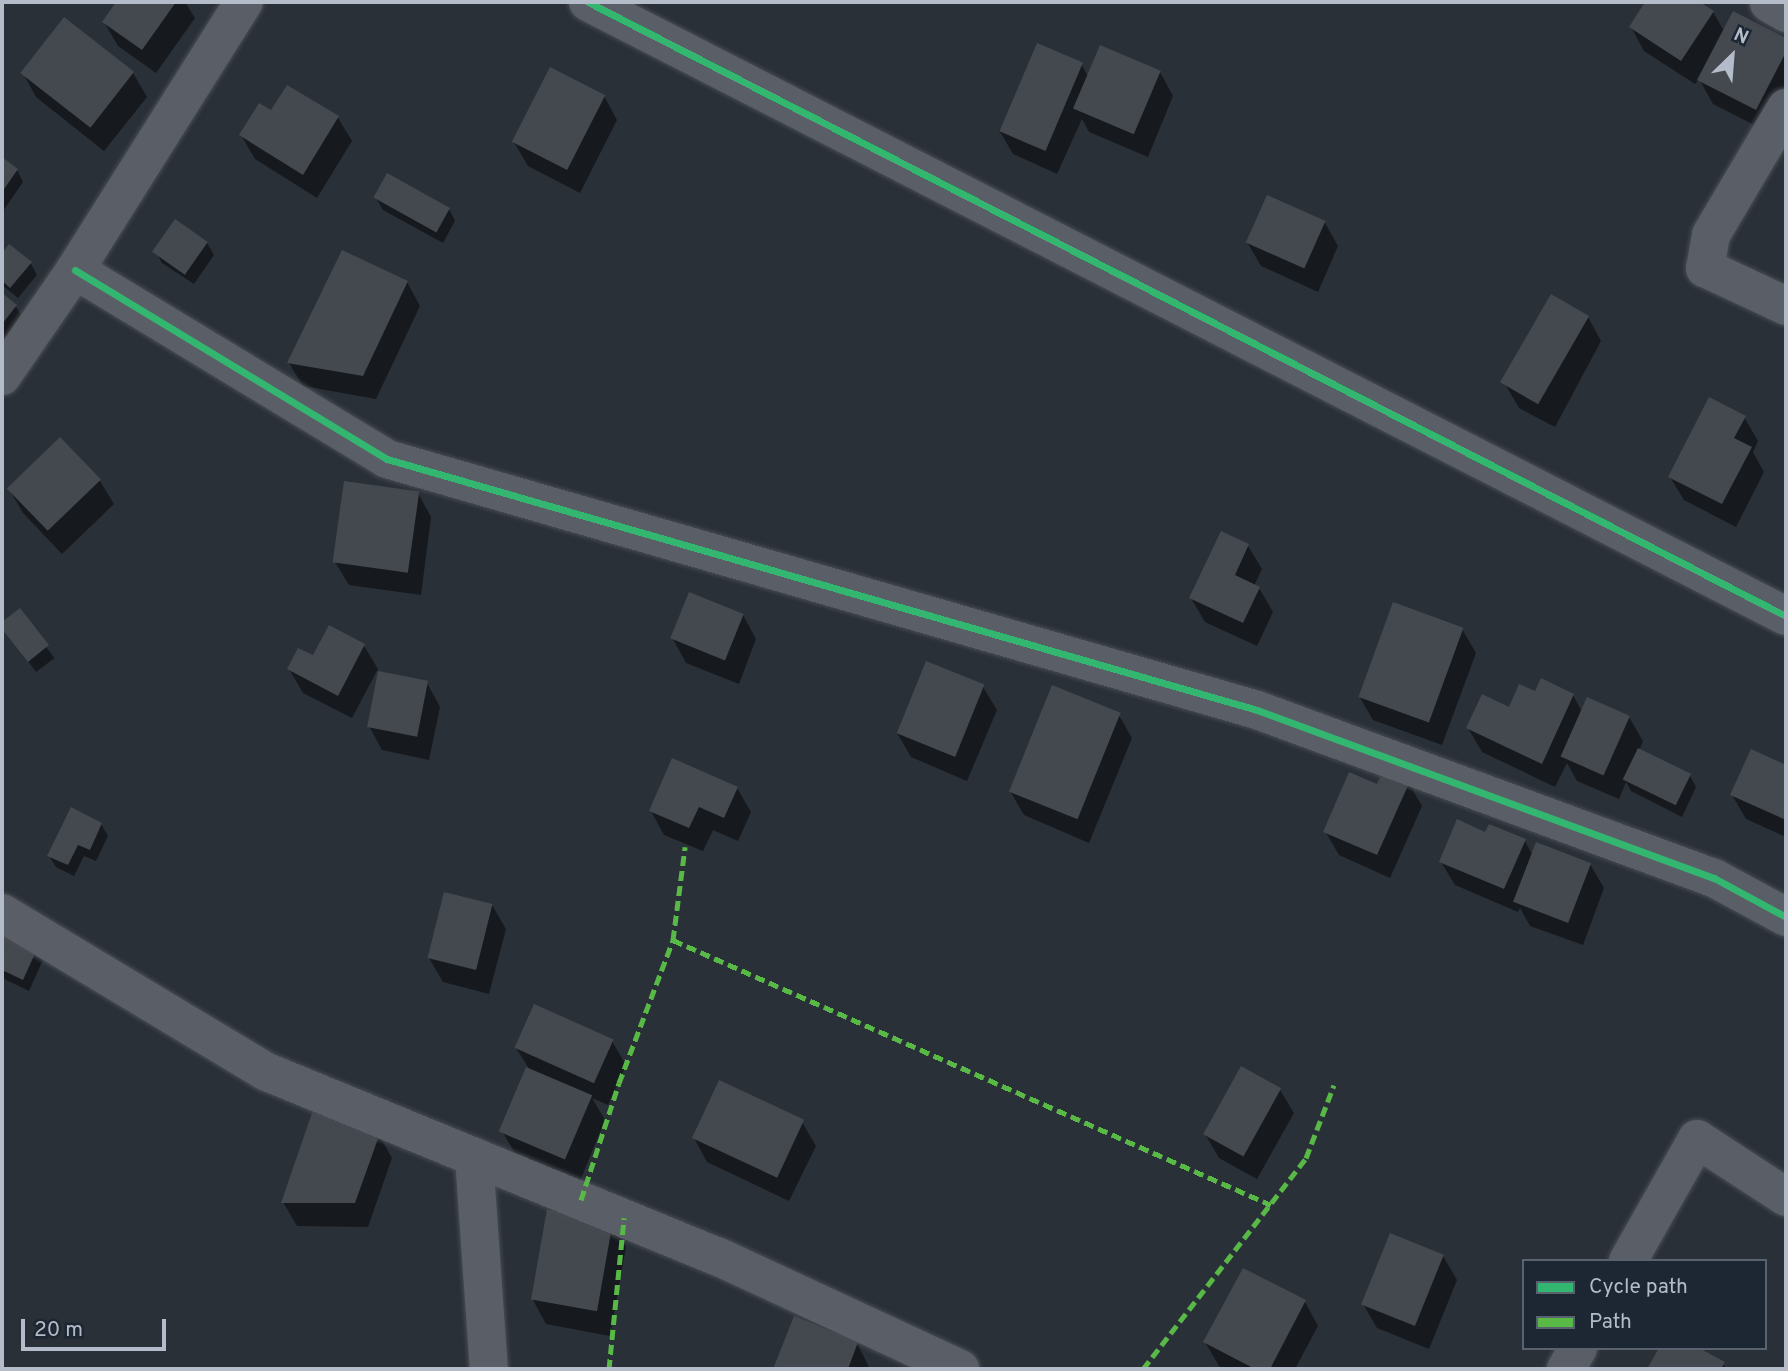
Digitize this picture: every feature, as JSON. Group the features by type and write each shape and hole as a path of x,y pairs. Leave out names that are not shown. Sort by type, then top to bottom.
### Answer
{"street":[{"path":"2,376 75,270 244,2"},
{"path":"588,2 1786,616"},
{"path":"1786,108 1711,235 1705,268 1786,306"},
{"path":"75,270 387,459 1257,710 1714,878 1786,917"},
{"path":"2,913 267,1072 719,1257 960,1369"},
{"path":"1629,1259 1697,1139 1786,1197"},
{"path":"474,1157 489,1369"},
{"path":"1566,1369 1577,1350"}],"building":[{"path":"116,2 176,2 142,50 102,22"},
{"path":"1645,2 1700,2 1714,11 1681,61 1629,27"},
{"path":"1733,11 1786,38 1786,52 1756,110 1697,80"},
{"path":"64,17 134,72 90,128 20,73"},
{"path":"1037,43 1083,63 1046,151 999,131"},
{"path":"1100,45 1161,71 1134,134 1073,109"},
{"path":"550,67 605,95 567,170 512,142"},
{"path":"287,85 339,116 303,175 239,135 259,103 271,110"},
{"path":"2,157 18,169 2,192"},
{"path":"387,173 450,208 436,232 373,197"},
{"path":"1267,195 1325,221 1304,269 1246,243"},
{"path":"175,219 208,242 185,275 152,252"},
{"path":"9,244 32,262 10,288 2,281 2,253"},
{"path":"342,250 408,281 363,376 287,363"},
{"path":"2,293 17,305 2,324"},
{"path":"1551,294 1589,316 1538,404 1500,382"},
{"path":"1709,397 1746,416 1734,438 1752,447 1722,504 1668,477"},
{"path":"60,437 101,479 48,531 7,488"},
{"path":"344,481 419,492 408,573 333,562"},
{"path":"1221,531 1249,544 1235,575 1260,587 1243,623 1189,598"},
{"path":"689,592 744,614 725,660 670,638"},
{"path":"1393,602 1463,628 1429,723 1358,697"},
{"path":"20,608 49,645 28,662 2,629 2,622"},
{"path":"329,625 365,644 338,696 287,669 298,648 313,655"},
{"path":"926,661 984,685 955,757 897,733"},
{"path":"378,671 428,681 417,737 367,727"},
{"path":"1541,678 1574,694 1542,764 1466,728 1482,694 1509,707 1519,684 1535,691"},
{"path":"1052,685 1121,713 1078,819 1009,792"},
{"path":"1587,697 1630,716 1603,775 1561,756"},
{"path":"1638,748 1691,774 1676,805 1623,779"},
{"path":"1751,749 1786,765 1786,820 1730,795"},
{"path":"672,758 738,787 724,818 699,807 689,828 649,811"},
{"path":"1384,769 1410,781 1377,855 1323,832 1349,772 1377,784"},
{"path":"71,807 102,823 90,850 78,845 68,865 47,856"},
{"path":"1457,819 1485,832 1489,824 1526,839 1504,889 1439,862"},
{"path":"1536,842 1591,863 1568,923 1513,902"},
{"path":"444,892 493,904 476,970 428,958"},
{"path":"2,926 41,940 23,980 2,970"},
{"path":"534,1004 613,1039 594,1083 514,1048"},
{"path":"1241,1066 1281,1088 1243,1157 1203,1134"},
{"path":"526,1067 592,1095 565,1160 499,1131"},
{"path":"719,1080 804,1120 777,1178 692,1138"},
{"path":"313,1110 380,1133 355,1203 281,1203"},
{"path":"547,1209 613,1221 597,1311 531,1300"},
{"path":"1390,1233 1444,1255 1415,1326 1361,1304"},
{"path":"1243,1268 1306,1300 1270,1369 1255,1369 1203,1342"},
{"path":"794,1316 858,1342 848,1369 773,1369"},
{"path":"1658,1350 1703,1350 1725,1362 1721,1369 1647,1369"}],"marked path":[{"path":"581,1200 619,1083 673,940 685,847"},
{"path":"673,940 1271,1205"},
{"path":"1143,1369 1306,1158 1334,1085"},
{"path":"609,1369 624,1218"}],"cycle path":[{"path":"588,2 1786,616"},
{"path":"75,270 387,459 1257,710 1714,878 1786,917"}]}
